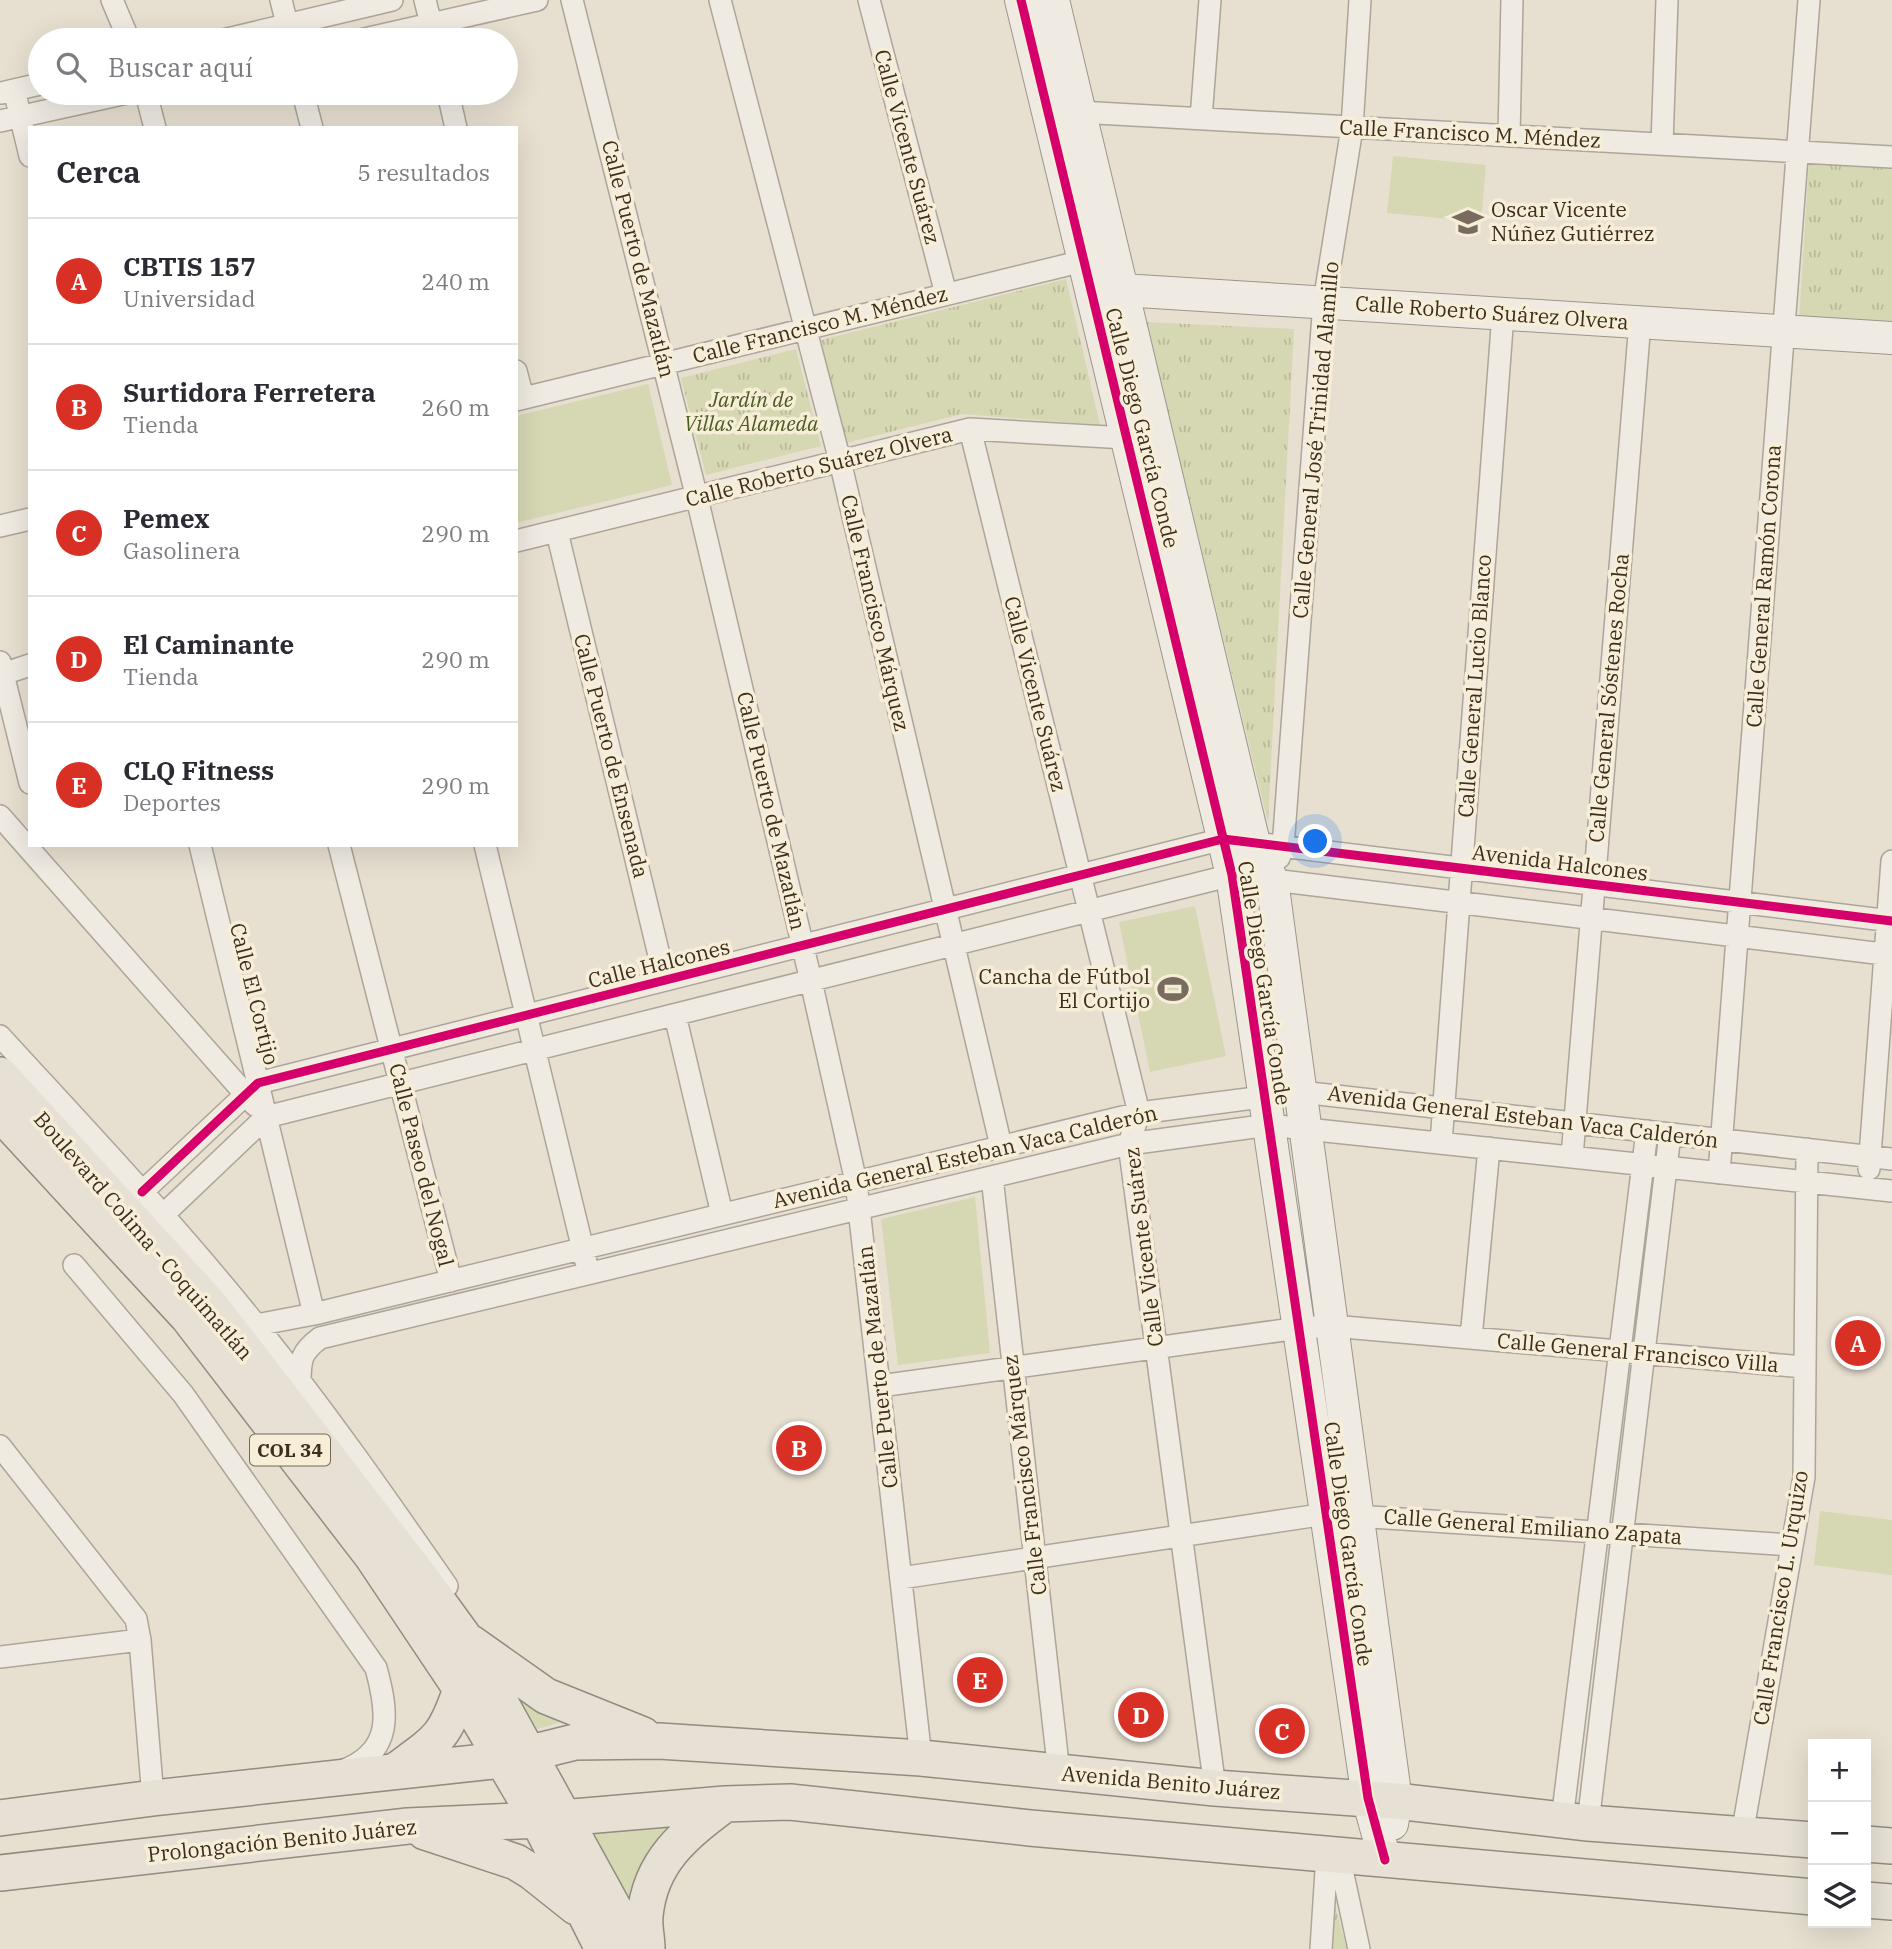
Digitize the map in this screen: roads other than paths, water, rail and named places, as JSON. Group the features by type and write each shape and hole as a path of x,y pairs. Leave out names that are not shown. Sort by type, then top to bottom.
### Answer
{"main road":[{"name":"Boulevard Colima - Coquimatlán","path":"0,1075 211,1306 404,1556 466,1640 515,1756 551,1819"},
{"name":"Boulevard Colima - Coquimatlán","path":"0,1113 188,1317 372,1556 461,1689 515,1756"},
{"path":"466,1640 546,1696 659,1741"},
{"path":"397,1770 437,1741 451,1718 461,1689"},
{"name":"Avenida Benito Juárez","path":"515,1756 575,1742 659,1741 921,1758 1215,1788 1382,1800 1575,1821 1808,1840"},
{"path":"0,1818 515,1756"},
{"path":"551,1819 725,1804 790,1802 1030,1828 1808,1897"},
{"path":"647,1949 645,1917 651,1887 665,1857 688,1832 725,1804"},
{"path":"551,1819 587,1916 603,1949"},
{"path":"551,1819 636,1949"},
{"name":"Prolongación Benito Juárez","path":"0,1873 408,1826 551,1819"},
{"path":"408,1826 516,1862 587,1916"},
{"path":"1871,1844 1892,1846"},
{"path":"1871,1900 1892,1902"}],"street":[{"path":"112,0 125,28"},
{"path":"281,0 288,28"},
{"path":"305,28 393,0"},
{"path":"425,0 432,28"},
{"path":"446,28 537,0"},
{"name":"Calle Puerto de Mazatlán","path":"572,0 665,363 803,945 856,1182 921,1758"},
{"name":"Calle Francisco Márquez","path":"720,0 840,461 944,910 1002,1146"},
{"name":"Calle Vicente Suárez","path":"869,0 946,294"},
{"name":"Calle Diego García Conde","path":"1021,0 1083,261 1107,294 1269,845 1358,1516 1385,1860"},
{"name":"Calle Diego García Conde","path":"1053,0 1080,112 1126,438 1232,875 1326,1514 1382,1800"},
{"path":"1201,119 1209,0"},
{"name":"Calle General José Trinidad Alamillo","path":"1269,845 1324,302 1352,128 1360,0"},
{"path":"1509,136 1513,0"},
{"path":"1662,144 1667,0"},
{"name":"Calle General Ramón Corona","path":"1719,1173 1809,0"},
{"path":"28,86 7,91 10,119 28,152"},
{"path":"10,119 73,105"},
{"path":"149,105 154,126"},
{"path":"306,105 311,126"},
{"path":"451,105 456,126"},
{"name":"Calle Francisco M. Méndez","path":"1049,117 1080,112 1892,157"},
{"name":"Calle Francisco M. Méndez","path":"520,399 1083,261"},
{"name":"Calle Roberto Suárez Olvera","path":"1107,294 1324,302 1892,338"},
{"name":"Calle General Lucio Blanco","path":"1441,1143 1503,314"},
{"name":"Calle General Sóstenes Rocha","path":"1572,1157 1640,322"},
{"name":"Calle Vicente Suárez","path":"970,429 1139,1113 1129,1144 1215,1788"},
{"name":"Calle Roberto Suárez Olvera","path":"518,541 970,429 1126,438"},
{"path":"0,526 28,519"},
{"name":"Calle Puerto de Ensenada","path":"557,531 665,980"},
{"path":"28,665 1,670 28,775"},
{"path":"0,816 28,846"},
{"name":"Avenida Halcones","path":"1223,839 1890,921"},
{"name":"Calle Halcones","path":"142,1192 252,1088 391,1049 1223,839"},
{"path":"29,847 252,1088 266,1117 314,1314"},
{"path":"46,847 52,872"},
{"name":"Calle El Cortijo","path":"200,847 252,1088"},
{"name":"Calle Paseo del Nogal","path":"340,847 451,1281"},
{"path":"485,847 589,1274"},
{"path":"1867,1189 1888,954 1892,861"},
{"path":"163,1216 266,1117 1232,875 1888,954"},
{"path":"675,1015 722,1214"},
{"path":"0,1036 142,1192 256,1325 378,1486 455,1597 466,1640"},
{"name":"Avenida General Esteban Vaca Calderón","path":"300,1383 300,1363 306,1348 320,1338 1267,1111 1301,1092 1892,1159"},
{"name":"Avenida General Esteban Vaca Calderón","path":"256,1325 314,1314 1139,1113 1267,1111 1306,1128 1892,1191"},
{"path":"1575,1821 1598,1531 1647,1131"},
{"path":"1575,1821 1623,1532 1670,1134"},
{"name":"Calle General Francisco Villa","path":"1471,1338 1489,1148"},
{"name":"Calle Francisco L. Urquizo","path":"1742,1835 1804,1477 1807,1149"},
{"name":"Calle Francisco Márquez","path":"992,1177 1059,1773"},
{"path":"774,1202 780,1228"},
{"path":"74,1265 183,1394 376,1668 385,1702 386,1722 380,1741 367,1757 351,1768 319,1779"},
{"name":"Calle General Francisco Villa","path":"880,1386 1299,1328 1332,1326 1804,1367"},
{"path":"0,1446 136,1619 153,1798"},
{"name":"Calle General Emiliano Zapata","path":"901,1578 1326,1514 1791,1545"},
{"path":"0,1657 140,1640"},
{"path":"1321,1949 1333,1856"},
{"path":"1333,1856 1359,1949"}],"place":[{"name":"Oscar Vicente Núñez Gutiérrez","path":"1468,222"},
{"name":"Cancha de Fútbol El Cortijo","path":"1173,989"},
{"name":"CBTIS 157","path":"1858,1343"},
{"name":"Surtidora Ferretera","path":"799,1448"},
{"name":"CLQ Fitness","path":"980,1680"},
{"name":"El Caminante","path":"1141,1715"},
{"name":"Pemex","path":"1282,1731"}],"park label":[{"name":"Jardín de Villas Alameda","path":"751,412"}]}
